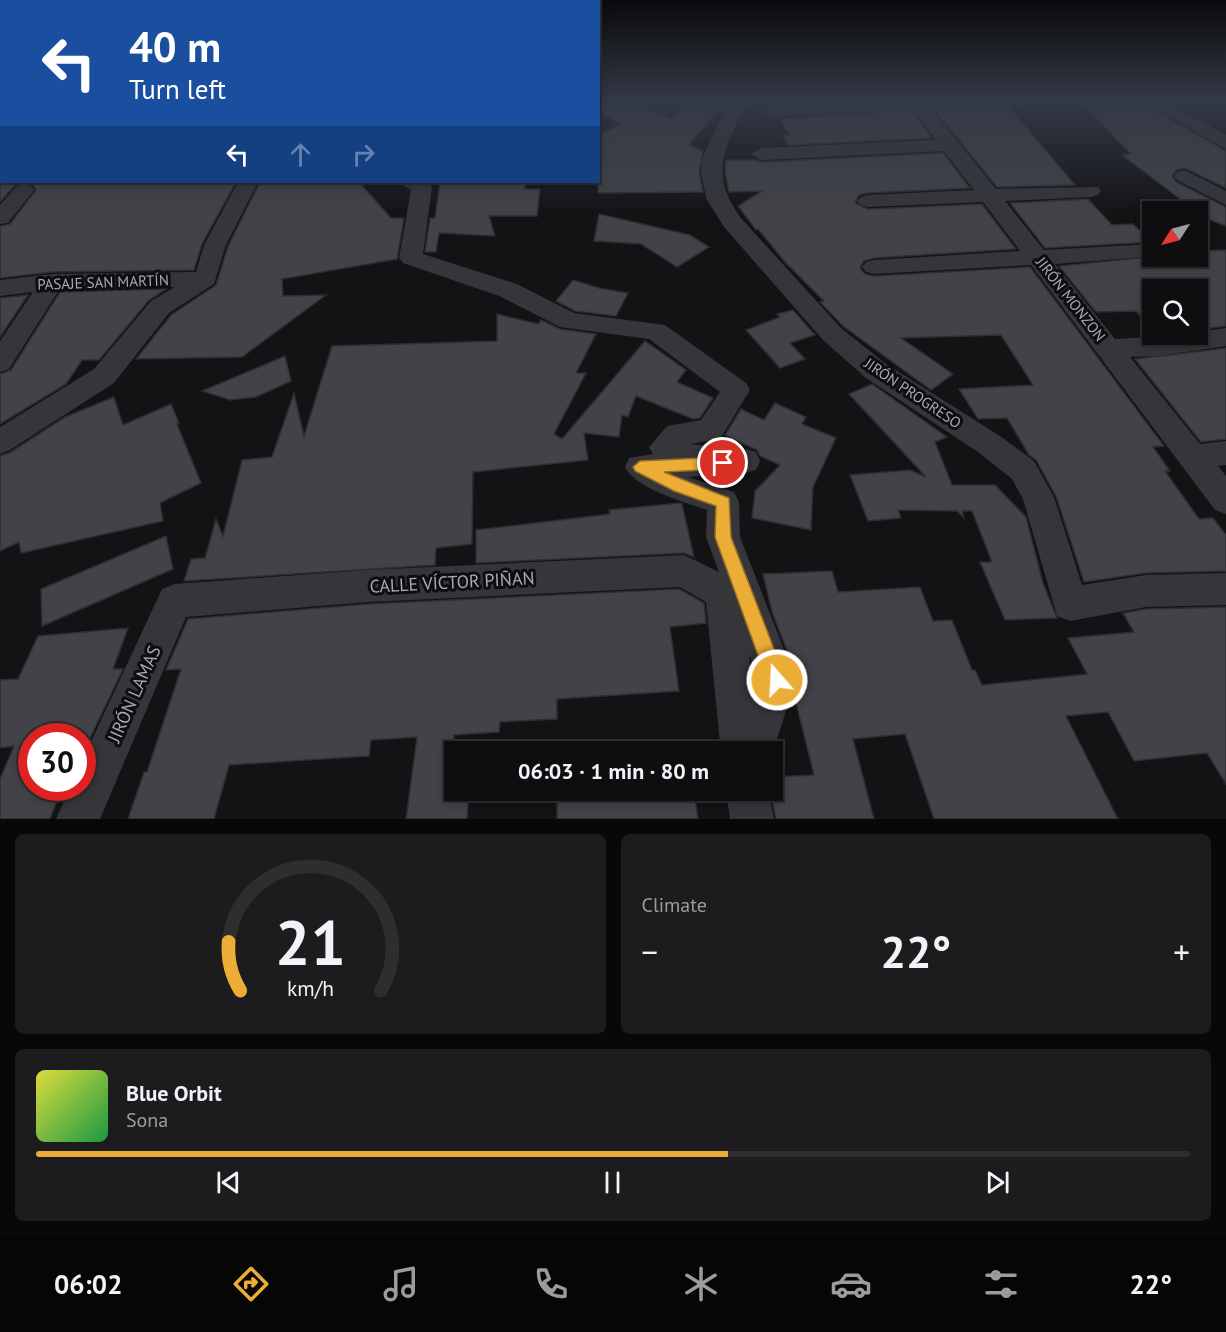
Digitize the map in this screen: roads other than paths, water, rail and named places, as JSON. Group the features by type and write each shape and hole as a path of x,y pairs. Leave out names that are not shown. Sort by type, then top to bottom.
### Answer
{"street":[{"name":"JIRÓN PROGRESO","path":"721,138 712,159 716,198 732,222 832,334 876,371 989,444 1023,470 1038,497 1056,550 1070,604 1146,591 1226,589"},
{"name":"JIRÓN MONZON","path":"942,138 1226,500"},
{"path":"761,154 947,145"},
{"path":"1184,176 1226,200"},
{"path":"0,442 104,376 160,307 206,279 215,245 247,183"},
{"path":"416,184 411,258 508,290 569,321 656,331 736,390 710,431 677,434 664,447 670,455 745,461 640,467 679,487 723,502 723,537 777,680 757,741"},
{"path":"0,218 24,190"},
{"path":"868,201 1091,191"},
{"path":"874,267 1142,252"},
{"name":"PASAJE SAN MARTÍN","path":"0,288 52,282 206,279"},
{"path":"0,362 52,282"},
{"path":"1109,348 1158,347 1226,337"},
{"path":"1192,457 1226,453"},
{"name":"CALLE VÍCTOR PIÑAN","path":"175,601 368,586 684,571 723,593 740,741"},
{"name":"JIRÓN LAMAS","path":"78,819 175,601"},
{"path":"749,801 752,819"}]}
